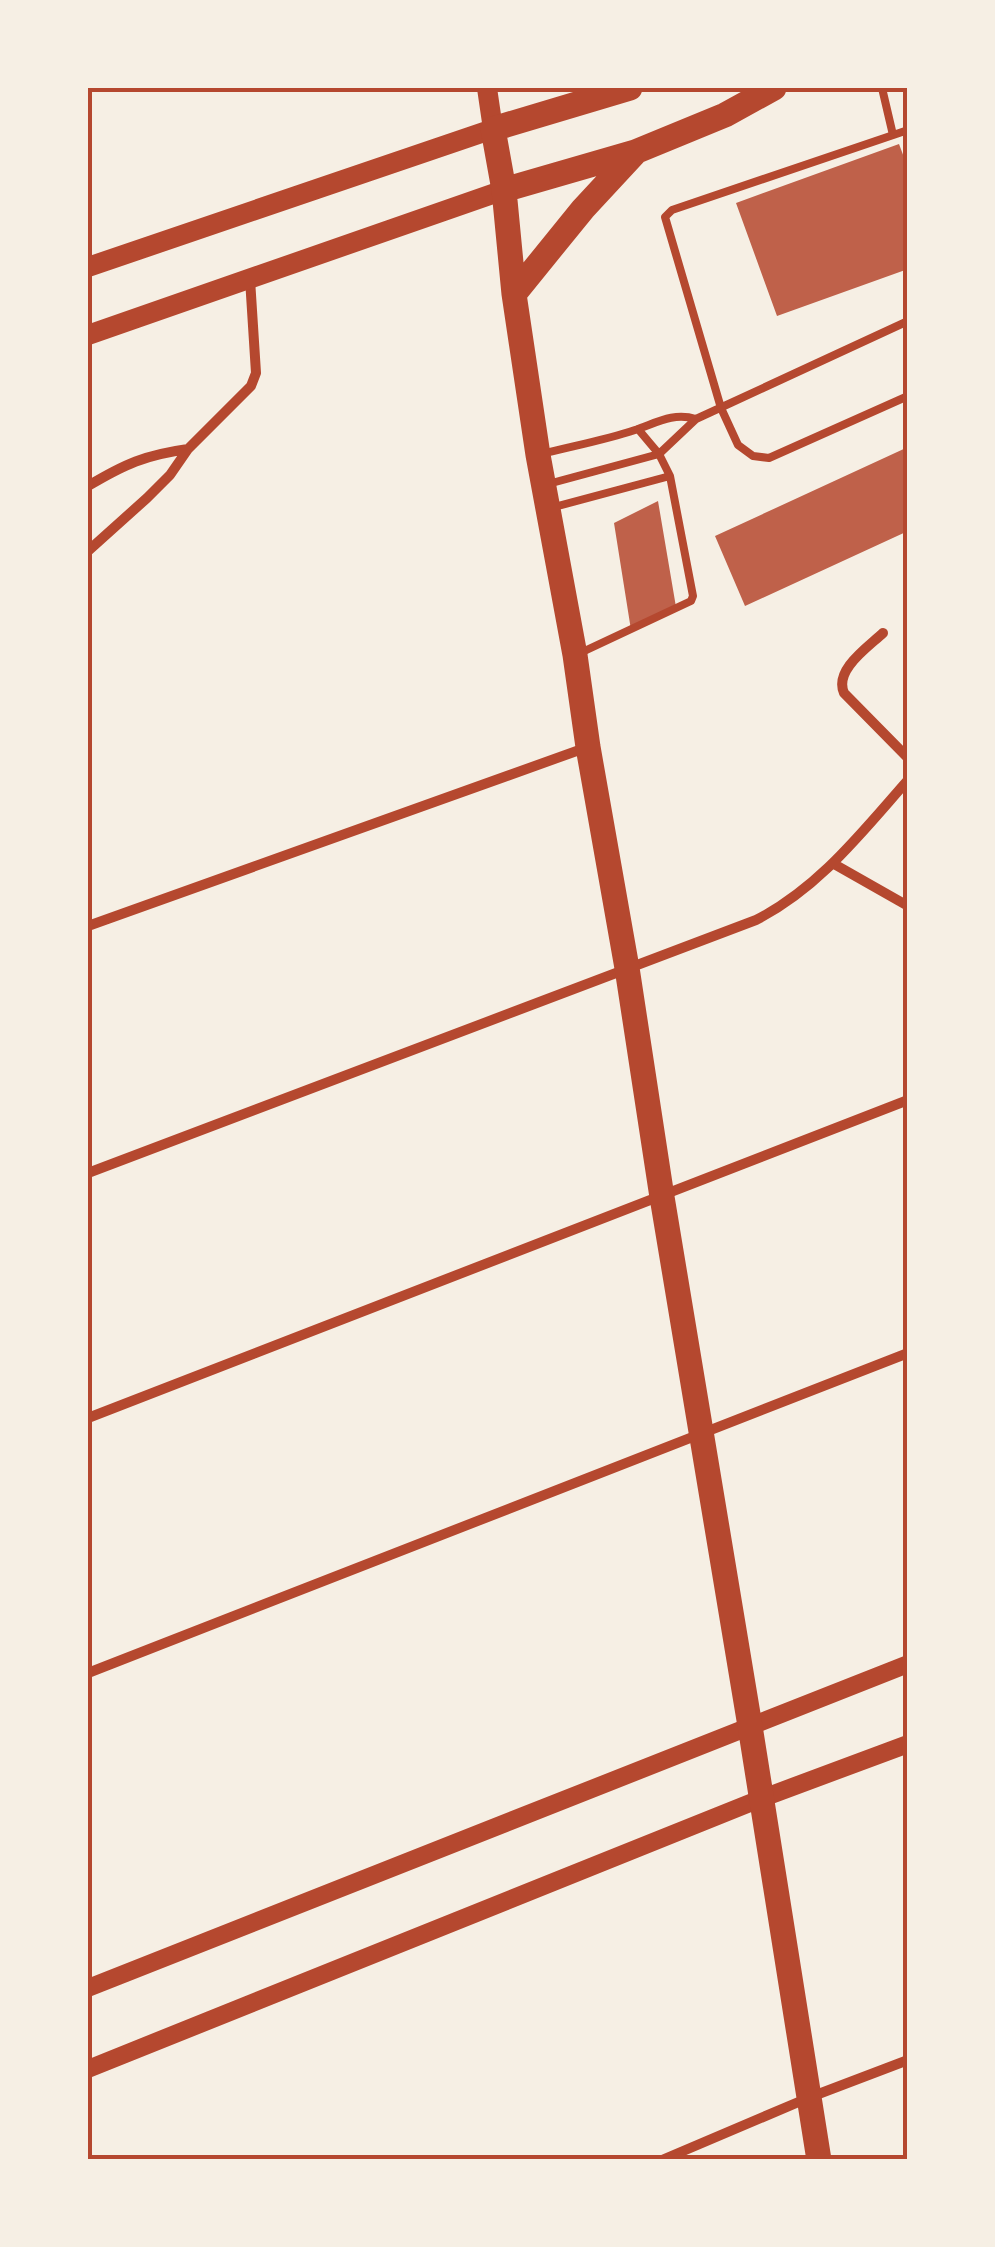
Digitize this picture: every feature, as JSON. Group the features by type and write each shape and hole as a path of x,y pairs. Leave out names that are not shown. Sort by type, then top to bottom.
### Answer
{"main road":[{"path":"487,88 538,455 627,968 818,2160"},
{"path":"560,88 590,98"},
{"path":"88,267 493,129 630,88"},
{"path":"88,336 504,190 635,152 725,116 774,88"},
{"path":"514,294 635,152"}],"street":[{"path":"88,551 170,475 188,449 251,386 256,373 250,278"},
{"path":"88,486 127,463 156,453 188,449"},
{"path":"882,633 842,674 840,684 844,693 908,758"},
{"path":"88,926 588,747"},
{"path":"88,1173 778,910 834,864 908,780"},
{"path":"834,864 908,906"},
{"path":"88,1418 908,1100"},
{"path":"88,1672 908,1354"},
{"path":"88,1988 908,1664"},
{"path":"88,2069 760,1799 908,1744"},
{"path":"662,2160 908,2060"}],"lane":[{"path":"882,88 893,134"},
{"path":"908,130 672,210 665,218 721,408 738,445 753,456 768,458 908,396"},
{"path":"546,497 659,454 696,419 908,321"},
{"path":"538,455 638,429 654,421 685,416 696,419"},
{"path":"575,655 692,602 670,476 659,454 638,429"},
{"path":"546,497 670,476"}],"building":[{"path":"899,144 908,168 908,269 777,316 736,203"},
{"path":"908,447 908,531 745,606 715,536"},
{"path":"658,501 676,607 631,630 614,523"}]}
